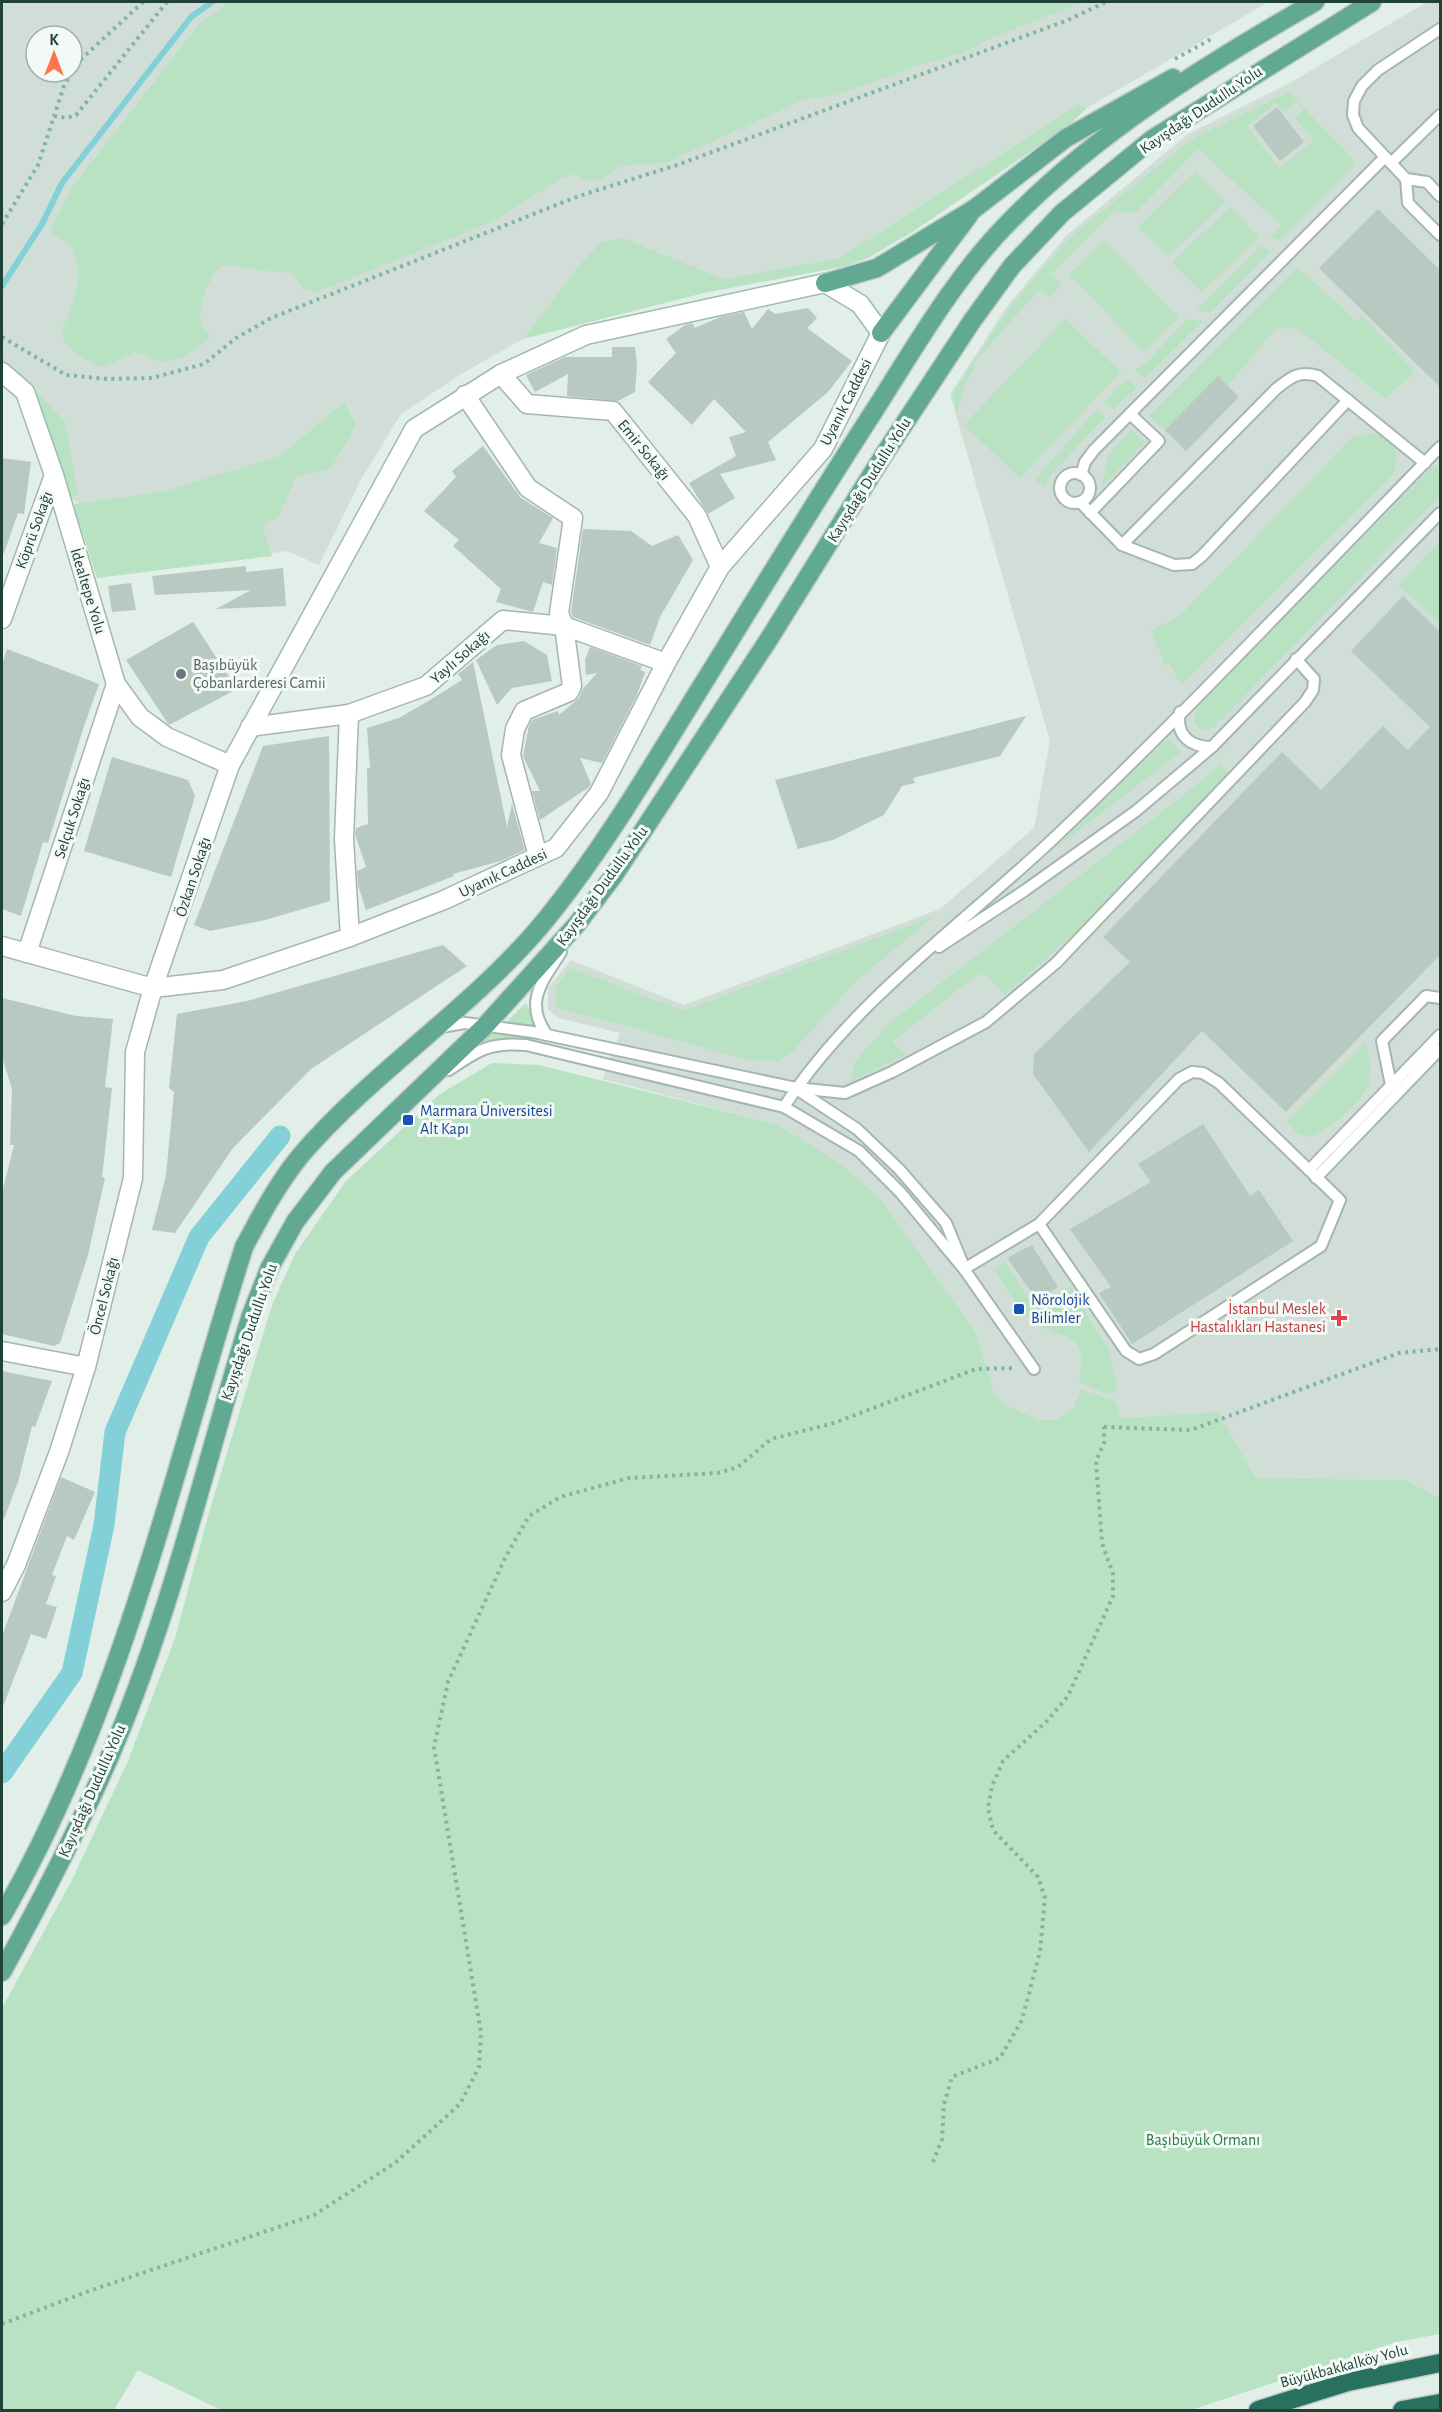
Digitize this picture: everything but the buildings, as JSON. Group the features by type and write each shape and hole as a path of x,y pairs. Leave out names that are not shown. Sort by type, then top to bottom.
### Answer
{"highway":[{"name":"Büyükbakkalköy Yolu","path":"1258,2410 1348,2382 1440,2363"},
{"path":"1402,2410 1440,2403"}],"main road":[{"name":"Kayışdağı Dudullu Yolu","path":"2,1916 47,1829 96,1716 136,1607 244,1247 273,1194 301,1155 357,1097 435,1029 545,921 609,837 798,529 942,306 1006,224 1063,170 1119,126 1247,41 1315,2"},
{"name":"Kayışdağı Dudullu Yolu","path":"2,1972 70,1845 120,1732 162,1617 251,1315 270,1267 295,1222 333,1172 485,1026 577,924 664,799 904,425 1012,266 1062,213 1151,140 1372,2"},
{"path":"825,283 877,268 974,209 1066,138 1140,95 1247,41"},
{"path":"882,333 974,209"}],"street":[{"path":"825,283 860,304 882,333"},
{"name":"Özkan Sokağı","path":"153,988 230,765 414,429 501,374 586,335 825,283"},
{"name":"Uyanık Caddesi","path":"2,946 153,988 223,980 350,937 444,900 556,848 599,793 666,663 720,567 823,448 882,333"},
{"name":"İdealtepe Yolu","path":"2,372 25,392 54,475 116,684 140,717 167,737 230,765"},
{"name":"Emir Sokağı","path":"501,374 527,404 613,411 697,516 720,567"},
{"path":"465,395 528,488 573,518 559,614 564,626 572,686 569,692 524,711 515,729 511,754 538,856"},
{"name":"Köprü Sokağı","path":"2,619 54,475"},
{"name":"Yaylı Sokağı","path":"250,727 349,714 426,686 503,620 564,626 666,663"},
{"name":"Selçuk Sokağı","path":"27,953 116,684"},
{"path":"349,714 344,839 350,937"},
{"name":"Öncel Sokağı","path":"2,1593 16,1565 59,1452 86,1367 133,1178 135,1052 153,988"},
{"path":"2,1351 86,1367"}],"lane":[{"path":"1440,29 1378,70 1362,86 1354,101 1353,115 1358,128 1406,179 1427,182 1440,196"},
{"path":"1081,475 1085,462 1094,450 1388,160 1440,115"},
{"path":"1406,179 1408,203 1440,235"},
{"path":"1122,545 1276,388 1294,375 1306,372 1318,376 1425,463"},
{"path":"1081,475 1068,475 1060,486 1065,499 1080,502 1122,545 1174,565 1192,564 1348,400"},
{"path":"1090,513 1159,441 1130,414"},
{"path":"784,1107 796,1088 857,1018 984,898 1050,841 1440,448"},
{"path":"1080,502 1088,496 1090,486 1081,475"},
{"path":"914,964 1024,891 1136,811 1212,747 1440,513"},
{"path":"435,1029 457,1024 547,1035 796,1088 844,1093 891,1072 986,1022 1056,963 1305,702 1313,690 1314,679 1296,660"},
{"path":"1180,712 1178,721 1184,738 1192,744 1212,747"},
{"path":"547,1035 539,1022 535,999 577,924"},
{"path":"1395,1088 1382,1041 1426,996 1440,998"},
{"path":"1312,1174 1395,1088 1440,1035"},
{"path":"412,1096 480,1050 500,1043 526,1045 784,1107 859,1151 900,1192 964,1269 1034,1369"},
{"path":"1395,1088 1440,1049"},
{"path":"964,1269 1039,1224 1165,1090 1192,1072 1203,1072 1219,1083 1340,1200 1321,1246 1154,1354 1139,1359 1126,1351 1039,1224"},
{"path":"796,1088 857,1129 899,1169 946,1223 964,1269"}],"path":[{"path":"84,56 142,2"},
{"path":"54,116 67,118 76,115 168,2"},
{"path":"2,337 66,375 108,379 153,378 204,364 236,338 271,318 579,196 676,165 1068,20 1106,2"},
{"path":"2,224 38,165 65,84"},
{"path":"933,2162 942,2139 944,2104 952,2077 1000,2058 1022,2020 1040,1952 1045,1898 1038,1877 993,1830 988,1808 992,1786 1003,1761 1047,1721 1068,1696 1113,1596 1113,1574 1102,1543 1096,1461 1104,1443 1102,1425 1191,1430 1399,1353 1440,1349"},
{"path":"2,2324 92,2290 314,2215 395,2163 460,2104 479,2067 482,2033 434,1747 448,1682 487,1595 529,1516 560,1497 629,1478 718,1473 738,1467 771,1440 834,1423 976,1369 1034,1369"}],"shaded area":[{"path":"2,2 1268,2 1087,108 1079,104 839,258 724,279 623,238 601,242 580,264 523,339 463,373 401,414 360,481 319,565 287,551 97,575 81,505 65,494 42,398 2,356"},
{"path":"1427,2 1440,2 1440,1497 1405,1480 1256,1478 1218,1412 1120,1418 1081,1389 1072,1410 1057,1420 1039,1420 1003,1403 993,1390 976,1333 775,1124 603,1079 620,1033 559,1018 548,1009 548,988 571,960 684,1005 940,909 1034,828 1050,741 950,394 1008,305 1067,235 1188,134 1288,84"}],"green space":[{"path":"229,2 1083,2 993,37 961,53 919,65 837,95 805,99 667,162 622,166 602,179 585,181 576,174 562,178 493,221 317,292 304,290 293,272 220,266 212,277 201,307 201,321 210,337 205,342 187,355 172,360 158,361 135,352 104,367 72,351 61,333 76,290 78,268 71,245 50,231 71,189 199,24"},
{"path":"1289,92 1356,163 1279,240 1270,238 1281,225 1198,149 1135,213 1115,210 1051,274 1061,285 1050,297 1039,290 974,363 976,365 968,378 957,412 952,394 1010,307 1070,237 1192,139","holes":["1297,102 1303,110 1295,117 1314,141 1279,168 1247,126 1276,103 1284,113"]},
{"path":"1079,104 1087,108 1069,125 914,231 868,258 846,266 704,293 523,339 580,264 601,242 623,238 724,279 839,258"},
{"path":"1195,172 1225,202 1168,257 1138,227"},
{"path":"1230,207 1259,237 1202,292 1172,262"},
{"path":"1104,241 1179,317 1144,351 1069,275"},
{"path":"1260,246 1270,251 1211,312 1196,311"},
{"path":"1298,267 1357,322 1362,315 1415,372 1385,398 1296,328 1275,329 1228,386 1218,377 1165,430 1149,416"},
{"path":"1065,319 1121,372 1020,478 964,425"},
{"path":"1187,319 1203,321 1145,379 1135,370 1148,361"},
{"path":"2,356 65,422 78,496 65,494 2,365"},
{"path":"1126,379 1137,388 1114,409 1104,402"},
{"path":"344,402 356,425 331,468 296,477 278,518 262,525 272,556 97,578 73,504 162,492 280,456"},
{"path":"1097,409 1105,418 1053,472 1044,487 1035,479"},
{"path":"1131,430 1145,442 1101,488 1108,456"},
{"path":"1372,433 1384,436 1395,446 1397,460 1393,475 1181,685 1169,663 1165,665 1151,631 1180,616 1352,438"},
{"path":"1440,465 1440,496 1214,727 1208,731 1199,729 1194,720 1197,708 1432,467"},
{"path":"1440,541 1440,624 1399,585"},
{"path":"1168,739 1181,752 1053,850"},
{"path":"1220,764 1228,772 1088,922 1005,994 981,972 892,1042 905,1055 851,1081 855,1062 887,1025 1199,783"},
{"path":"934,916 857,980 794,1050 778,1061 749,1060 556,1007 555,988 570,968 684,1011"},
{"path":"526,1003 539,1029 505,1023"},
{"path":"494,1030 543,1041 515,1038 483,1041"},
{"path":"1366,1042 1370,1078 1363,1094 1349,1110 1322,1131 1307,1137 1296,1132 1287,1121"},
{"name":"Başıbüyük Ormanı","path":"492,1063 539,1065 776,1124 841,1164 881,1200 976,1333 993,1390 1003,1403 1039,1420 1057,1420 1072,1410 1081,1389 1116,1402 1121,1418 1218,1412 1256,1478 1405,1480 1440,1497 1440,2334 1396,2342 1191,2410 221,2410 138,2370 114,2410 2,2410 2,2008 72,1880 127,1763 175,1638 210,1509 272,1305 295,1254 346,1181 440,1094"},
{"path":"1004,1261 1035,1309 1070,1286 1108,1349 1117,1385 1116,1393 1105,1393 1079,1382 1081,1353 1077,1345 1072,1340 1034,1321 1022,1310 995,1269"}],"waterway":[{"path":"2,286 42,224 62,183 191,17 212,2"},
{"path":"2,1773 72,1673 104,1525 115,1432 199,1237 280,1136"}],"place":[{"name":"Başıbüyük Çobanlarderesi Camii","path":"181,674"},
{"name":"Marmara Üniversitesi Alt Kapı","path":"408,1120"},
{"name":"Nörolojik Bilimler","path":"1019,1309"},
{"name":"İstanbul Meslek Hastalıkları Hastanesi","path":"1339,1318"}]}
